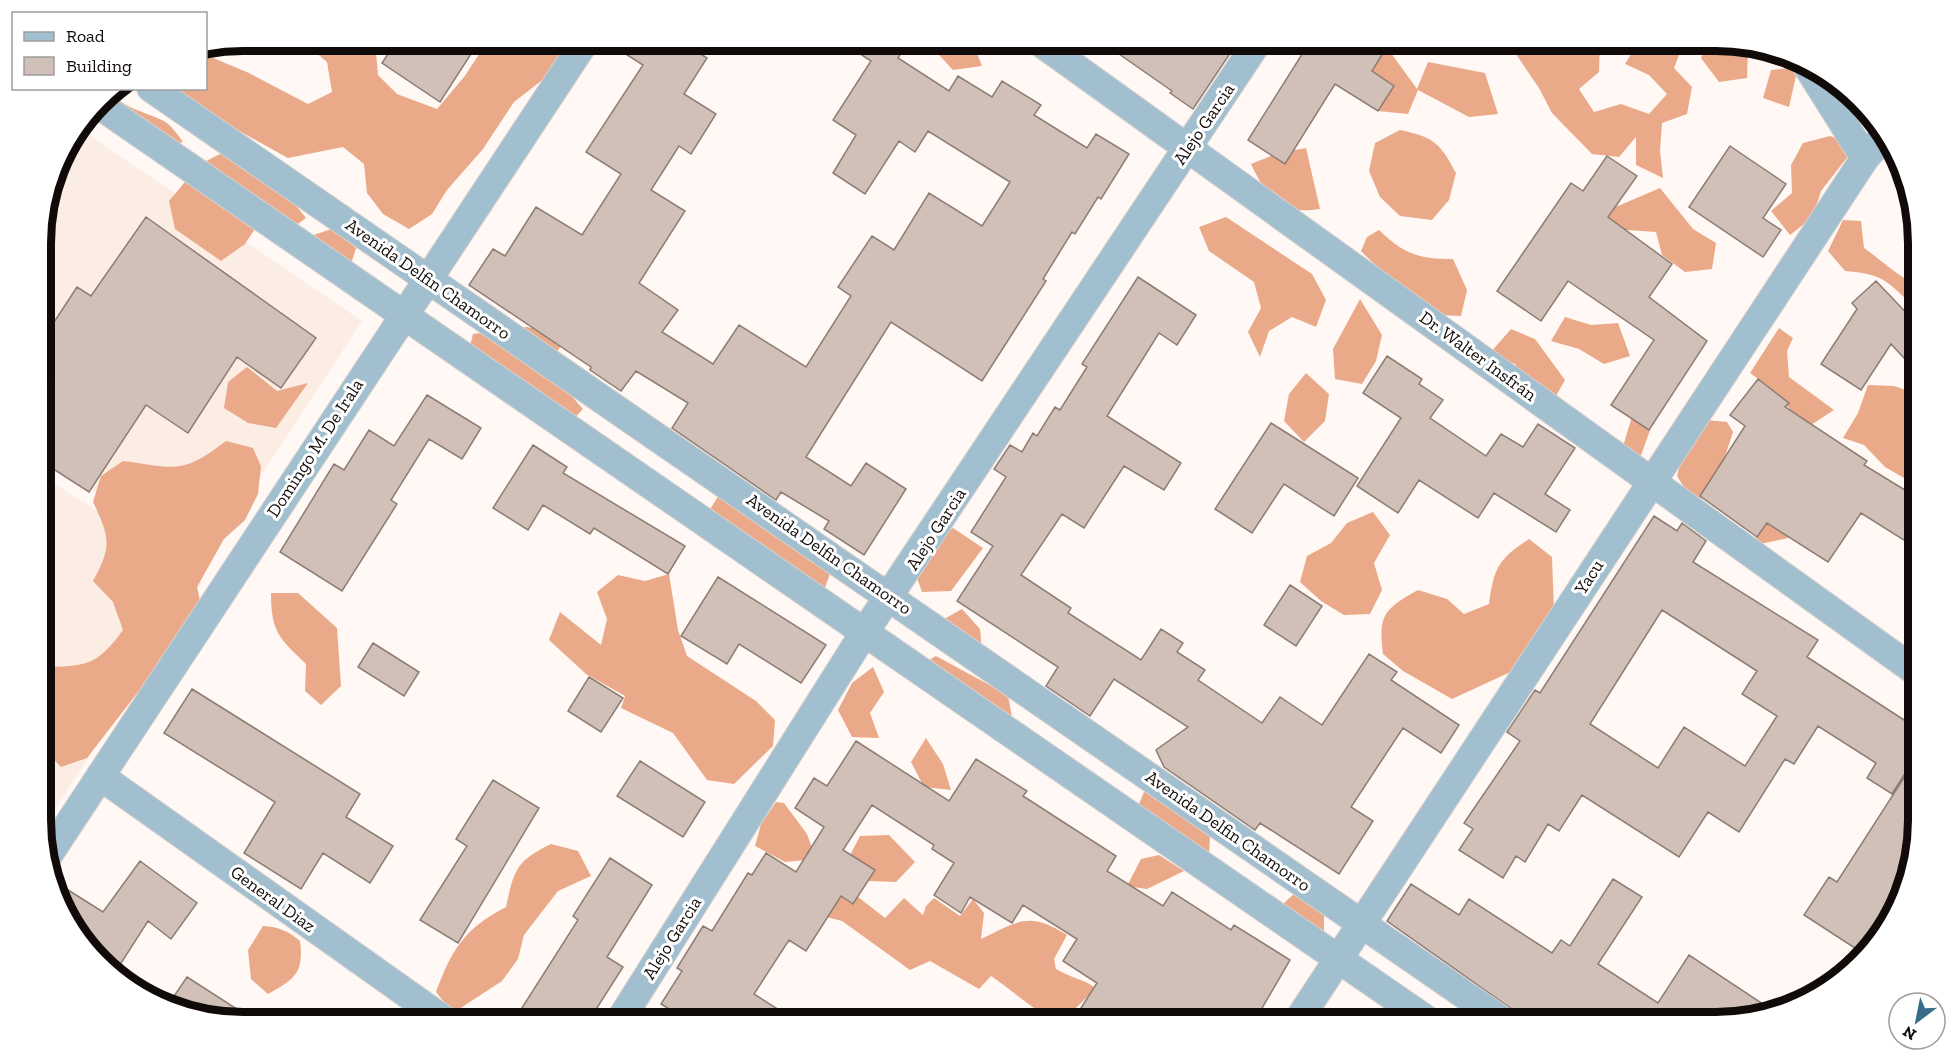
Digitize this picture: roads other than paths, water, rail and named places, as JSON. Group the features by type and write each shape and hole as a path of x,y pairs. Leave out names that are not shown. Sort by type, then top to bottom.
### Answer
{"street":[{"name":"Domingo M. De Irala","path":"53,847 579,51"},
{"name":"Dr. Walter Insfrán","path":"1053,51 1908,666"},
{"name":"Alejo Garcia","path":"625,1012 864,633 891,597 1252,51"},
{"path":"1815,79 1866,158"},
{"name":"Avenida Delfin Chamorro","path":"154,90 1489,1012"},
{"path":"105,109 402,316 1415,1012"},
{"name":"Yacu","path":"1303,1012 1866,158 1879,142"},
{"name":"General Diaz","path":"100,776 433,1012"}]}
